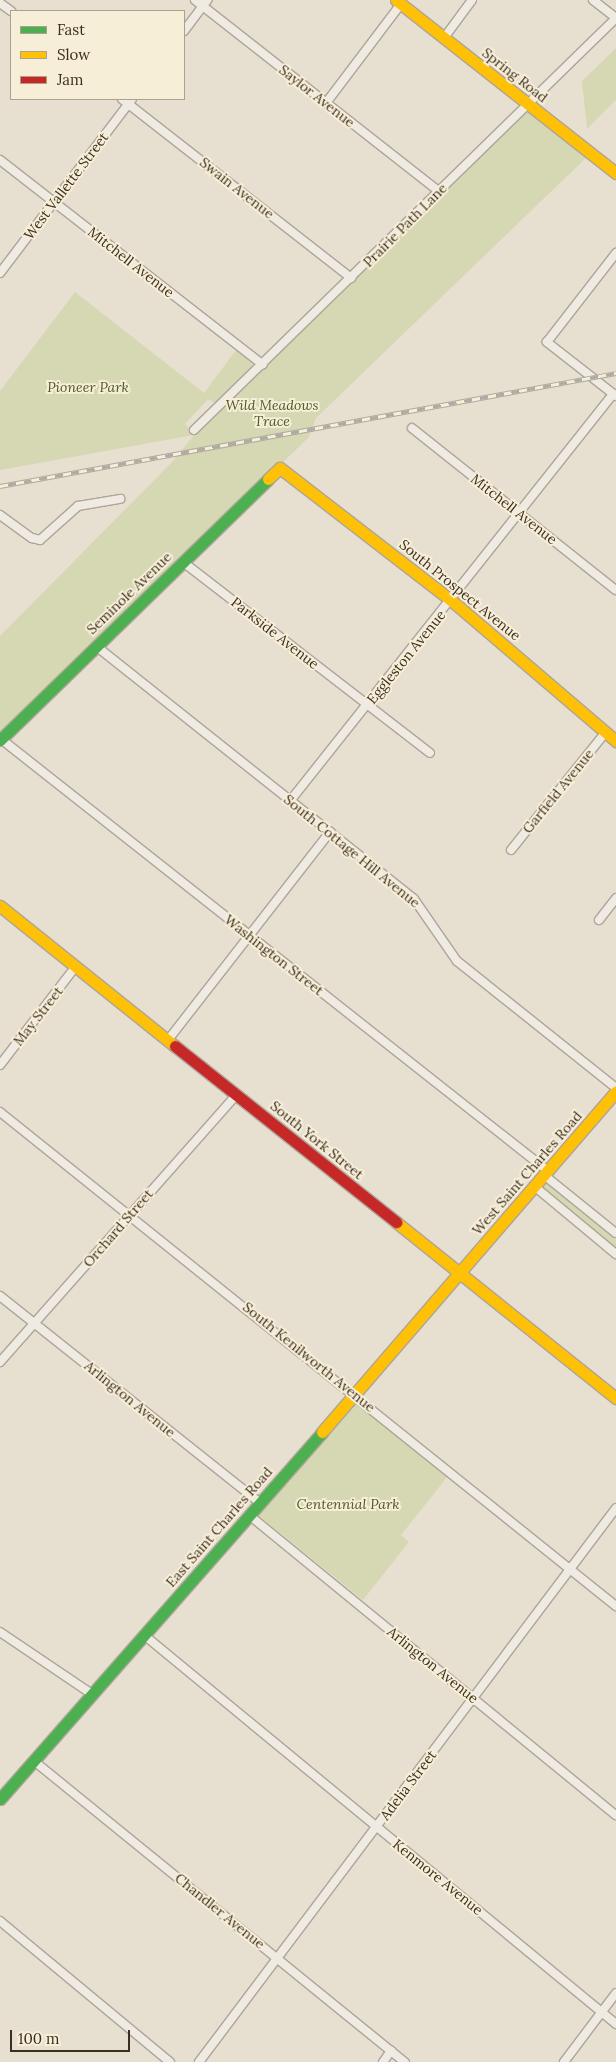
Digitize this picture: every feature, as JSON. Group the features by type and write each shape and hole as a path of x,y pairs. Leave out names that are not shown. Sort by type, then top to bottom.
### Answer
{"main road":[{"name":"Spring Road","path":"398,2 616,173"},
{"name":"Seminole Avenue","path":"0,740 280,468"},
{"name":"South Prospect Avenue","path":"280,468 452,601 616,741"},
{"name":"South York Street","path":"0,906 616,1398"},
{"name":"West Saint Charles Road","path":"460,1273 616,1090"},
{"name":"East Saint Charles Road","path":"0,1799 460,1273"}],"street":[{"name":"Saylor Avenue","path":"195,0 205,3 326,103 439,191"},
{"path":"444,38 472,0"},
{"path":"594,0 616,18"},
{"path":"326,103 398,2"},
{"path":"0,3 10,11"},
{"path":"185,30 205,3"},
{"name":"Prairie Path Lane","path":"194,430 263,365 616,18"},
{"name":"West Vallette Street","path":"0,273 128,100"},
{"name":"Swain Avenue","path":"128,100 351,278"},
{"name":"Mitchell Avenue","path":"0,160 263,365"},
{"path":"615,395 546,342 616,253"},
{"name":"Eggleston Avenue","path":"290,801 615,395"},
{"name":"Mitchell Avenue","path":"412,428 616,590"},
{"path":"0,515 32,538 40,540 78,506 120,499"},
{"name":"Parkside Avenue","path":"183,562 430,753"},
{"name":"South Cottage Hill Avenue","path":"96,646 414,899 452,955 616,1090"},
{"name":"Garfield Avenue","path":"511,850 606,733"},
{"name":"Washington Street","path":"0,740 546,1173 616,1233"},
{"path":"168,1040 330,832"},
{"path":"598,920 616,898"},
{"name":"May Street","path":"0,1065 76,966"},
{"name":"Orchard Street","path":"0,1362 236,1095"},
{"name":"South Kenilworth Avenue","path":"0,1112 356,1394 616,1606"},
{"path":"534,1186 616,1254"},
{"name":"Arlington Avenue","path":"0,1296 260,1503"},
{"name":"Adelia Street","path":"200,2062 616,1508"},
{"name":"Arlington Avenue","path":"249,1515 616,1816"},
{"path":"0,1632 92,1694"},
{"name":"Kenmore Avenue","path":"144,1635 616,2024"},
{"name":"Chandler Avenue","path":"34,1761 404,2062"},
{"path":"0,1922 170,2062"},
{"path":"564,2062 616,1993"},
{"path":"383,2062 392,2051"}],"green space":[{"path":"616,48 616,100 587,129 582,81"},
{"name":"Wild Meadows Trace","path":"522,103 588,156 316,418 309,437 0,736 0,636 174,460 194,435 0,470 0,391 75,292 204,393 236,350 252,362 253,369 217,404 208,399 185,424 195,434 262,362"},
{"path":"548,1181 616,1237 616,1250 542,1189"},
{"name":"Centennial Park","path":"357,1401 448,1476 401,1535 409,1542 363,1600 258,1515"}],"railway":[{"path":"0,486 616,373"}],"traffic: fast":[{"path":"0,740 268,479"},
{"path":"0,1799 322,1432"}],"traffic: slow":[{"path":"396,0 616,173"},
{"path":"268,479 280,468 452,601 616,741"},
{"path":"0,906 175,1046"},
{"path":"322,1432 616,1091"},
{"path":"396,1222 616,1398"}],"traffic: jam":[{"path":"175,1046 396,1222"}],"park label":[{"name":"Pioneer Park","path":"88,387"}]}
